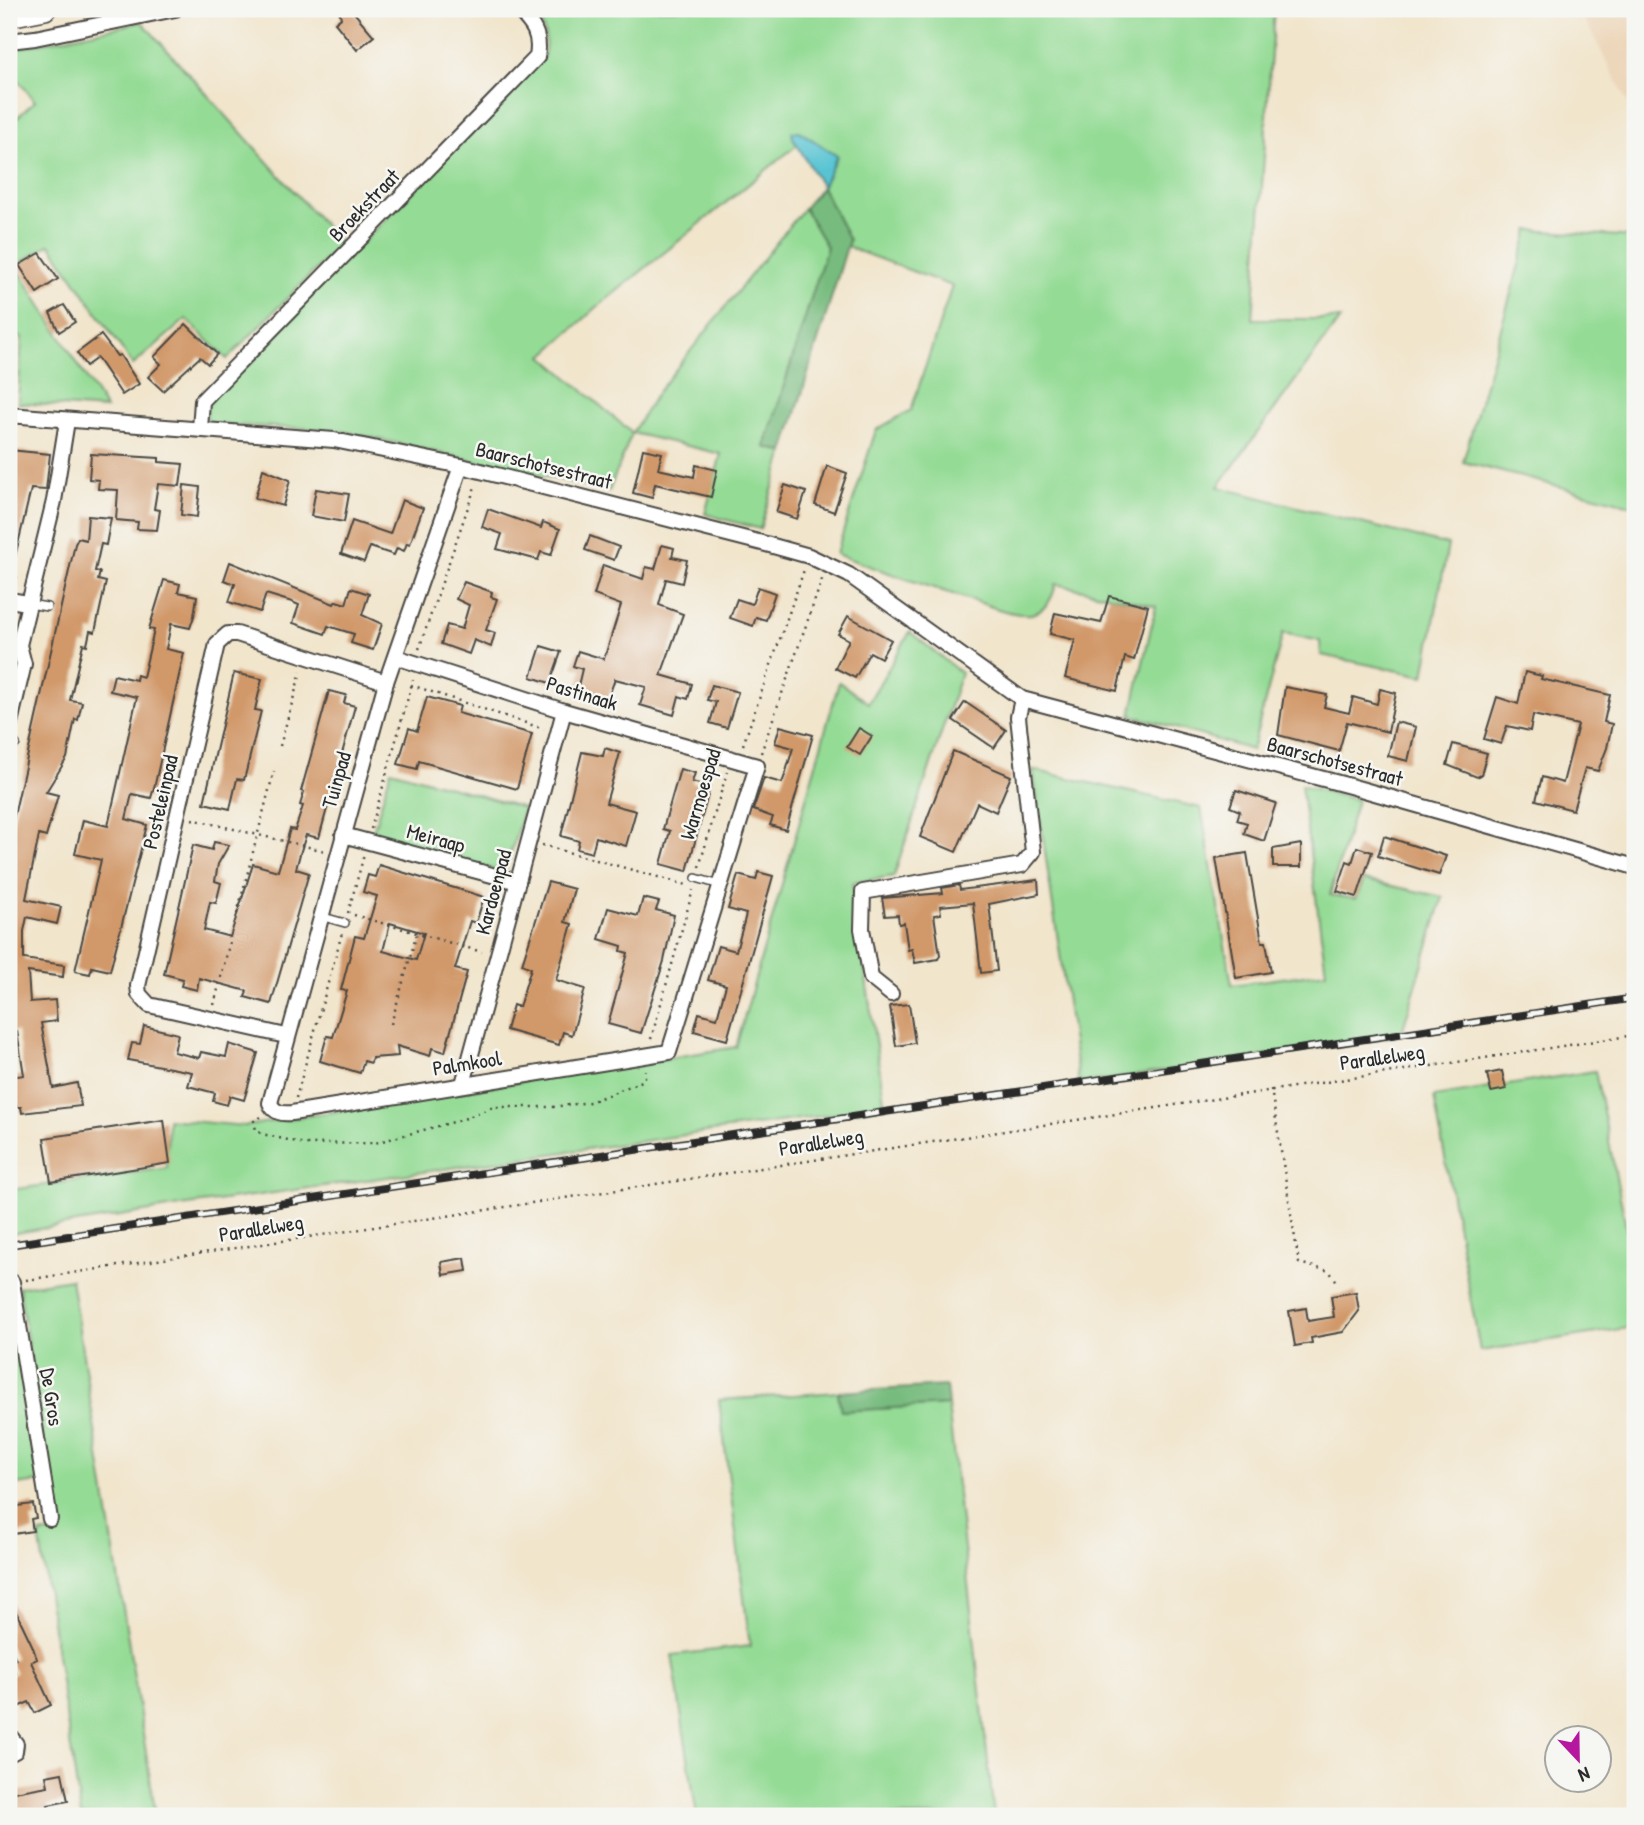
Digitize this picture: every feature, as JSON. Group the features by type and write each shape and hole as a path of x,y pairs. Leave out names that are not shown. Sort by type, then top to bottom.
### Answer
{"main road":[{"path":"9,16 45,9"}],"street":[{"path":"9,41 176,9"},
{"name":"Broekstraat","path":"200,429 202,401 537,57 540,42 537,30 519,9"},
{"name":"Baarschotsestraat","path":"9,415 334,440 461,466 809,556 849,575 1022,699 1350,786 1635,867"},
{"path":"9,727 21,699 24,664 19,645 54,501 67,421"},
{"name":"Tuinpad","path":"273,1109 270,1096 386,682 461,466"},
{"path":"9,600 28,603"},
{"name":"Posteleinpad","path":"286,1037 149,1005 139,994 138,986 221,638 237,634 386,682"},
{"name":"Pastinaak","path":"396,657 564,711 757,766"},
{"path":"891,994 871,978 862,929 863,891 1022,865 1033,852 1018,717 1022,699"},
{"name":"Kardoenpad","path":"463,1084 564,711"},
{"path":"720,885 757,766"},
{"name":"Meiraap","path":"343,835 518,882"},
{"name":"Palmkool","path":"273,1109 292,1113 669,1052 720,885"},
{"name":"De Gros","path":"10,1282 50,1519"},
{"path":"9,1735 16,1744 15,1751 9,1754"}],"lane":[{"path":"28,603 47,607"},
{"path":"9,738 16,744"},
{"path":"695,882 720,885"},
{"path":"320,916 345,923"}],"path":[{"path":"292,1113 417,664 418,651 481,471"},
{"name":"Warmoespad","path":"273,1109 254,1121 262,1134 320,1145 374,1143 424,1131 493,1107 554,1107 590,1102 645,1078 646,1056 731,758 735,746 741,748 809,556"},
{"path":"757,766 828,565"},
{"path":"280,746 305,656"},
{"path":"411,685 545,729"},
{"path":"237,914 274,771"},
{"path":"178,816 337,854"},
{"path":"529,841 695,882"},
{"path":"348,913 498,957"},
{"path":"391,1024 416,933"},
{"path":"211,1019 231,937"},
{"name":"Parallelweg","path":"10,1282 1635,1035"},
{"path":"1271,1089 1299,1264 1329,1271 1339,1284"}],"shaded area":[{"path":"1579,9 1635,9 1635,116"}],"green space":[{"path":"532,9 1274,9 1253,319 1340,319 1218,487 1448,545 1424,676 1321,655 1320,641 1283,633 1252,750 1131,715 1156,606 1056,584 1051,598 1041,610 1031,614 1016,614 836,554 876,430 911,410 952,286 847,247 849,240 822,187 837,156 799,131 793,138 797,145 596,308 543,356 632,433 609,491 338,430 207,424 207,401 543,59 545,32"},
{"path":"142,22 341,244 227,359 186,319 133,365 50,244 16,266 106,409 18,403 22,337 9,336 9,125 35,101 9,69 9,50"},
{"path":"822,187 849,240 784,452 765,447 827,247 804,208"},
{"path":"804,208 827,247 765,447 784,452 760,529 705,514 721,454 632,433 657,393"},
{"path":"1529,230 1635,237 1635,506 1463,462"},
{"path":"910,632 961,673 894,876 852,883 885,1107 181,1206 9,1234 9,1190 167,1168 168,1119 245,1126 736,1047 839,682 868,703"},
{"path":"391,770 524,808 505,873 372,835"},
{"path":"1033,770 1201,808 1232,985 1326,972 1301,785 1357,800 1330,895 1356,899 1364,880 1443,897 1401,1035 1079,1084"},
{"path":"1595,1071 1635,1272 1635,1327 1480,1351 1434,1097"},
{"path":"71,1279 156,1816 81,1816 39,1534 57,1532 19,1287"},
{"path":"9,1297 39,1482 9,1486"},
{"path":"946,1386 948,1405 841,1411 838,1392"},
{"path":"838,1392 841,1411 948,1405 994,1816 697,1816 672,1655 750,1646 719,1400"}],"water":[{"path":"799,131 837,156 822,187 793,138 792,132"}],"building":[{"path":"339,9 351,9 374,36 357,50 335,23 341,18"},
{"path":"40,253 58,279 37,293 19,265"},
{"path":"64,305 75,322 59,332 50,313"},
{"path":"186,324 217,354 208,364 200,357 163,391 148,377 161,364 154,357"},
{"path":"101,335 117,356 120,355 139,384 122,395 97,358 86,366 77,353"},
{"path":"643,449 662,453 658,469 694,477 696,465 717,470 711,497 655,484 652,498 633,493"},
{"path":"9,450 50,454 46,490 31,489 15,557 9,556"},
{"path":"91,454 159,458 159,462 183,464 180,486 158,484 154,509 160,510 157,530 137,529 138,522 116,520 118,490 98,489 99,480 89,479"},
{"path":"827,466 847,473 834,512 815,505"},
{"path":"263,469 290,480 283,506 255,498"},
{"path":"184,485 200,487 197,517 181,515"},
{"path":"785,485 806,492 797,519 776,512"},
{"path":"316,489 349,494 344,522 311,516"},
{"path":"402,500 423,508 410,544 407,543 404,551 397,548 394,555 370,547 364,562 341,554 352,521 390,534"},
{"path":"488,509 541,528 543,522 560,529 551,555 541,552 538,560 497,549 502,534 482,527"},
{"path":"88,516 111,518 106,545 101,544 95,571 100,572 98,580 106,582 95,632 90,631 87,645 83,644 70,700 82,702 78,720 75,719 67,758 46,792 58,795 46,837 39,835 26,899 61,907 57,924 27,917 24,931 24,959 64,965 63,977 28,972 30,1002 55,1000 57,1021 41,1023 53,1088 77,1083 81,1106 22,1113 21,1107 16,1107 11,1077 24,1075 17,1031 9,1033 9,838 75,544 78,538 86,540"},
{"path":"590,536 619,547 614,560 585,550"},
{"path":"662,545 674,548 672,557 687,560 682,583 666,579 659,605 683,614 661,675 692,684 688,699 679,696 674,715 640,705 646,687 615,679 608,698 577,690 582,669 573,666 578,651 604,659 621,605 594,595 603,565 643,579 646,567 655,569"},
{"path":"230,562 334,604 336,601 346,604 351,588 369,594 362,615 382,624 373,650 351,643 354,634 328,626 325,634 293,623 299,605 292,602 266,594 260,612 229,602 235,584 224,580"},
{"path":"164,580 180,584 178,592 197,596 190,628 171,624 166,649 184,653 151,798 132,794 126,819 147,825 110,971 92,967 90,974 75,971 101,860 75,854 83,820 108,826 137,697 110,691 114,675 136,680 137,675 143,677 154,630 149,629"},
{"path":"464,582 492,592 491,597 497,599 486,630 495,633 491,647 474,640 469,654 441,644 447,625 462,629 469,605 456,599"},
{"path":"758,587 775,593 766,620 756,617 753,626 730,618 737,599 752,604"},
{"path":"1109,596 1148,606 1134,660 1125,657 1117,691 1065,678 1075,640 1050,634 1055,613 1101,623"},
{"path":"848,616 891,640 881,658 870,652 855,678 835,668 849,640 838,634"},
{"path":"541,646 561,652 550,683 531,677"},
{"path":"1525,672 1542,676 1541,679 1610,695 1604,722 1612,724 1607,748 1598,771 1585,768 1573,810 1536,800 1542,777 1563,783 1578,725 1533,715 1530,731 1507,726 1501,744 1484,739 1497,697 1518,704"},
{"path":"234,673 262,679 255,710 261,711 249,760 244,780 237,779 230,809 204,803"},
{"path":"712,685 738,692 727,728 710,723 716,702 707,700"},
{"path":"1285,687 1327,695 1324,707 1349,713 1353,697 1377,704 1380,689 1396,693 1388,732 1347,722 1339,751 1278,735"},
{"path":"329,691 346,695 344,703 355,706 319,838 306,835 300,854 296,869 309,873 271,1004 245,997 247,991 199,978 197,990 181,986 183,979 164,974 193,845 212,850 214,842 229,845 218,864 215,881 221,883 216,903 210,902 204,930 230,937 253,864 278,871 290,829 295,830 303,806 300,805 304,792 301,791"},
{"path":"427,697 460,706 458,713 532,734 517,789 419,761 417,769 398,764 409,728 417,731"},
{"path":"965,702 1006,730 994,748 953,720"},
{"path":"1396,722 1416,727 1408,761 1388,756"},
{"path":"780,726 813,735 786,830 770,825 773,817 753,810 764,778 782,783 785,775 793,748 775,743"},
{"path":"859,728 872,736 860,755 847,747"},
{"path":"1453,744 1487,753 1481,775 1477,777 1447,765"},
{"path":"605,748 620,753 606,803 636,811 626,846 596,837 592,853 577,849 579,841 561,836 582,752 603,756"},
{"path":"953,751 1011,776 996,812 977,803 956,852 920,837"},
{"path":"680,769 695,773 692,782 710,787 687,871 661,864 670,831 663,829"},
{"path":"1236,790 1276,803 1264,841 1244,834 1247,823 1237,820 1240,811 1230,807"},
{"path":"1384,836 1446,856 1439,875 1378,856"},
{"path":"1301,844 1301,867 1273,867 1273,849"},
{"path":"1357,847 1372,852 1357,897 1337,891 1347,861 1352,863"},
{"path":"1247,853 1262,942 1266,942 1271,972 1236,978 1216,858"},
{"path":"379,865 484,897 476,923 470,921 455,969 467,972 445,1052 432,1048 430,1056 397,1046 398,1056 372,1058 371,1063 364,1061 360,1073 320,1061 327,1036 333,1037 347,991 341,990 355,936 364,938 377,896 363,892 368,875 375,877","holes":["390,923 424,933 416,960 383,951"]},
{"path":"758,872 773,876 727,1040 694,1031 699,1013 717,1018 726,985 708,980 718,946 736,951 746,914 728,909 738,875 756,880"},
{"path":"1038,880 1039,894 989,904 997,971 981,973 973,903 940,906 941,914 934,915 940,955 938,959 915,963 912,949 908,950 904,923 899,924 898,915 885,916 882,898 943,893 942,888 959,885 960,890"},
{"path":"548,882 574,889 565,922 572,924 556,980 585,989 572,1035 563,1032 559,1045 506,1030 513,1005 519,1007 531,968 522,964"},
{"path":"643,898 659,902 656,910 674,915 664,961 641,1033 608,1024 628,953 621,951 622,946 599,939 608,908 638,916"},
{"path":"909,1004 915,1043 896,1046 890,1006"},
{"path":"144,1026 178,1034 174,1052 199,1058 201,1052 226,1057 229,1044 258,1053 244,1100 230,1096 227,1105 213,1101 215,1093 188,1086 192,1072 128,1060 132,1043 140,1044"},
{"path":"1502,1071 1506,1089 1491,1092 1487,1074"},
{"path":"164,1120 170,1163 51,1182 44,1138"},
{"path":"465,1258 467,1271 443,1275 441,1262"},
{"path":"1356,1292 1359,1311 1343,1332 1311,1338 1312,1343 1295,1346 1289,1311 1306,1308 1308,1321 1334,1317 1331,1296"},
{"path":"33,1504 36,1518 31,1519 33,1531 13,1534 9,1507"},
{"path":"9,1597 32,1645 37,1659 31,1662 51,1705 35,1713 29,1702 18,1707 9,1689 9,1677 16,1673 10,1662 16,1659 9,1644"},
{"path":"62,1773 68,1801 48,1805 49,1812 9,1815 9,1793 48,1786 46,1776"}],"railway":[{"path":"9,1245 1635,998"}]}
